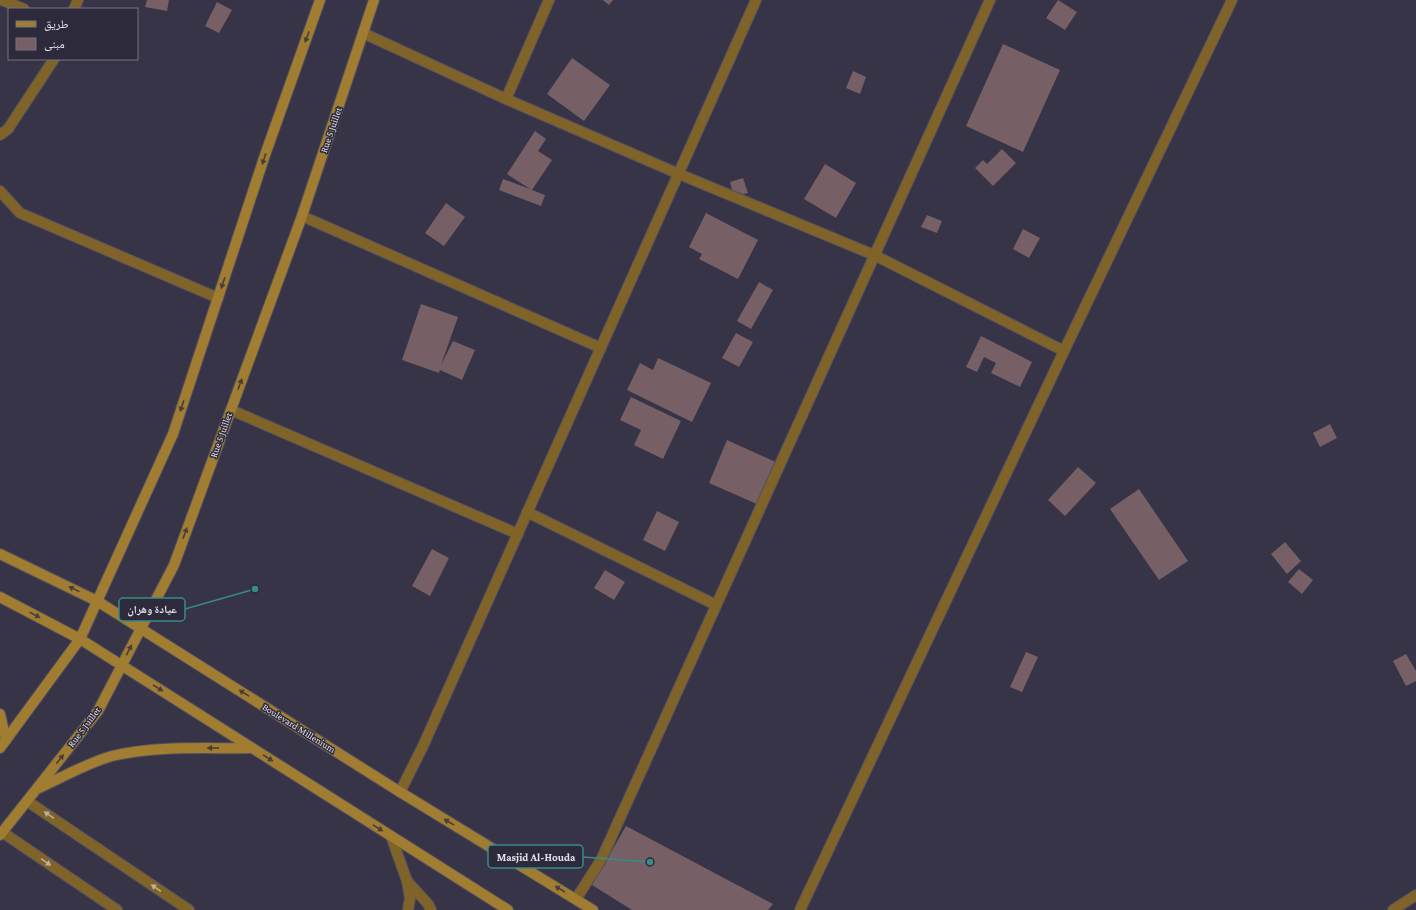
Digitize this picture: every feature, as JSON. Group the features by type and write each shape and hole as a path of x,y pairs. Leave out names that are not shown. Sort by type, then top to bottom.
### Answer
{"main road":[{"path":"3,744 80,639 173,434 265,155 320,0"},
{"name":"Rue 5 Juillet","path":"1,833 98,711 174,565 302,216 374,0"},
{"name":"Boulevard Millenium","path":"0,554 98,601 400,792 593,910"},
{"path":"0,597 80,639 508,910"},
{"path":"0,714 3,744"},
{"path":"36,790 78,769 112,756 156,750 252,748"}],"street":[{"path":"2,0 22,8"},
{"path":"506,99 550,0"},
{"path":"400,792 426,739 756,0"},
{"path":"576,899 601,860 990,0"},
{"path":"800,910 1064,351 1232,0"},
{"path":"363,33 506,99 679,174 874,255 1064,351"},
{"path":"0,135 8,129 53,60"},
{"path":"0,191 20,213 218,298"},
{"path":"302,216 601,348"},
{"path":"230,410 518,534"},
{"path":"527,512 716,605"},
{"path":"27,801 189,910"},
{"path":"1,833 113,909"},
{"path":"392,836 407,881 410,898 408,910"},
{"path":"407,881 432,910"},
{"path":"1392,910 1416,894"}],"building":[{"path":"147,0 169,0 167,11 145,7"},
{"path":"603,0 613,0 609,5"},
{"path":"1058,0 1077,12 1065,30 1046,18"},
{"path":"217,2 232,10 219,33 205,26"},
{"path":"1003,44 1060,70 1023,152 966,126"},
{"path":"572,58 610,85 584,121 547,94"},
{"path":"853,71 866,77 860,94 846,88"},
{"path":"535,131 546,139 538,151 552,160 532,190 545,195 541,206 499,190 503,179 530,189 507,174"},
{"path":"1002,149 1016,163 993,186 975,168 983,160 987,164"},
{"path":"825,164 856,183 836,218 804,199"},
{"path":"743,178 748,193 734,197 730,182"},
{"path":"446,203 465,217 444,246 425,233"},
{"path":"706,213 758,240 738,279 699,259 702,254 689,247"},
{"path":"927,215 942,221 937,233 921,227"},
{"path":"1023,229 1040,238 1029,258 1013,249"},
{"path":"759,282 773,290 751,329 737,321"},
{"path":"421,304 458,317 441,365 453,341 475,350 462,380 440,370 439,373 402,360"},
{"path":"736,333 753,342 739,367 722,358"},
{"path":"981,336 1032,362 1020,387 991,373 996,363 984,357 977,372 966,367"},
{"path":"658,358 711,383 692,422 627,390 640,363 653,370"},
{"path":"631,397 681,421 663,459 634,445 641,430 620,420"},
{"path":"1330,424 1337,438 1320,447 1313,433"},
{"path":"727,440 778,463 759,505 709,483"},
{"path":"1078,467 1096,483 1065,516 1048,500"},
{"path":"1139,489 1188,561 1159,580 1110,509"},
{"path":"657,511 679,522 665,551 643,540"},
{"path":"1285,542 1301,561 1287,574 1271,554"},
{"path":"432,549 449,558 430,596 412,586"},
{"path":"1299,569 1313,580 1302,594 1288,582"},
{"path":"605,570 625,582 614,600 594,588"},
{"path":"1026,652 1038,657 1022,692 1010,687"},
{"path":"1406,654 1416,671 1416,681 1406,686 1393,661"},
{"path":"626,826 773,904 768,910 632,910 592,885"}],"place":[{"name":"عيادة وهران","path":"255,589"},
{"name":"Masjid Al-Houda","path":"650,862"}]}
